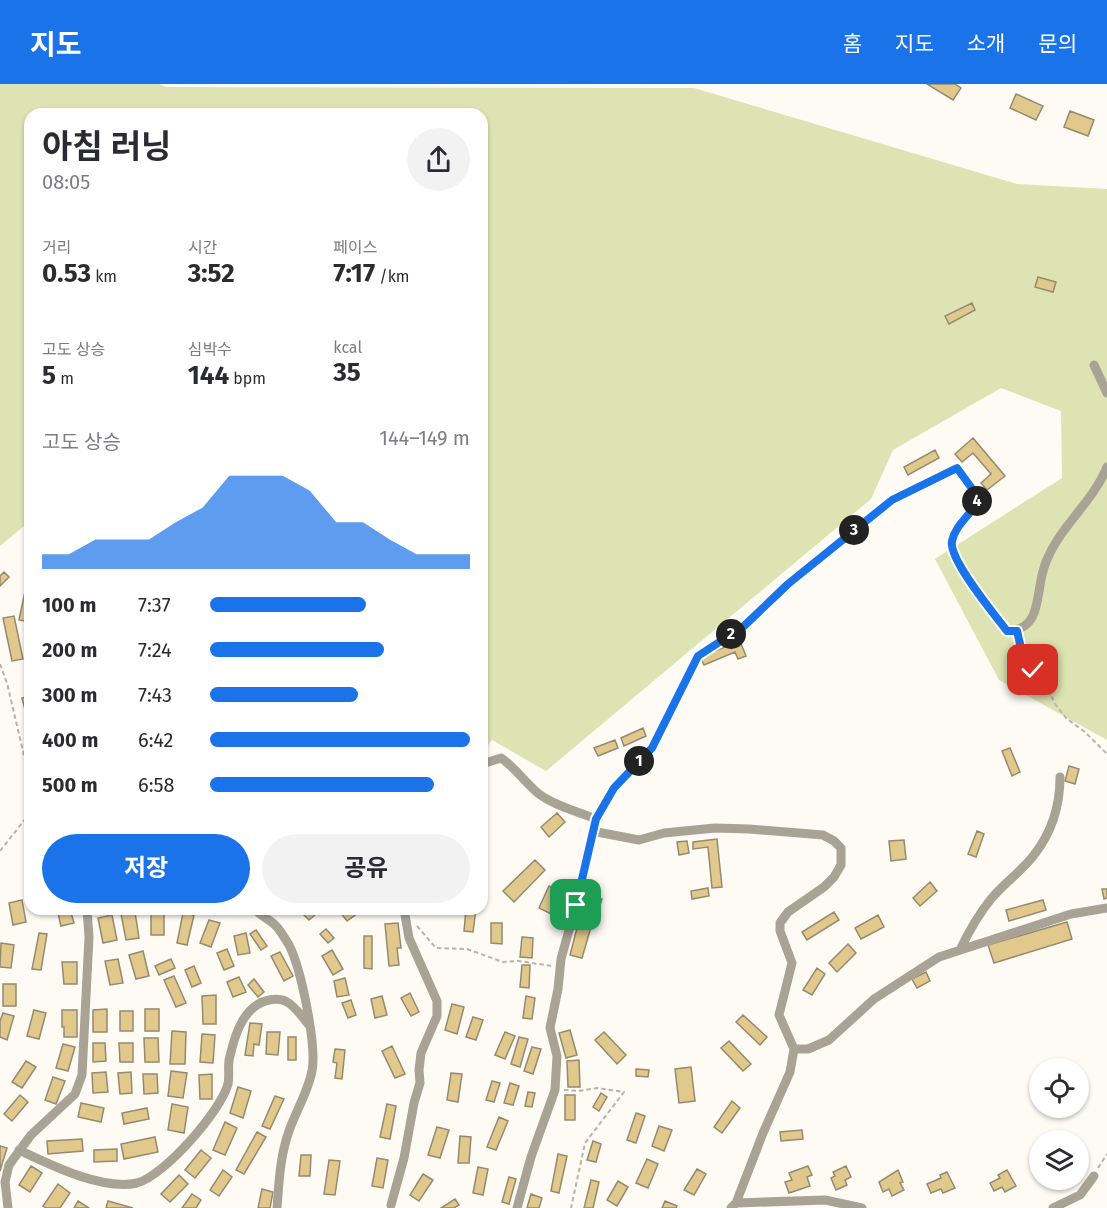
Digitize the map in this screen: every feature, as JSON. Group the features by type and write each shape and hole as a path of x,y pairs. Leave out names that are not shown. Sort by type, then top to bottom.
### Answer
{"street":[{"path":"1094,365 1107,393"},
{"path":"517,1208 531,1157 555,1090 557,1056 550,1028 560,968 592,831 596,819 614,788 652,748 698,656 744,626 788,584 892,500 957,468 976,494 977,503 954,533 951,544 954,554 960,567 1007,631 1017,631 1028,625 1033,616 1039,583 1058,538 1088,500 1107,467"},
{"path":"488,762 501,758 511,765 540,795 596,819"},
{"path":"960,950 974,921 992,897 1034,855 1044,838 1058,808 1060,777"},
{"path":"592,831 639,840 664,833 714,828 749,829 823,835 841,848 841,865 834,877 824,887 788,912 780,922 780,931 792,963 780,1015 794,1049 790,1072 734,1206 825,1200 862,1208"},
{"path":"794,1049 808,1049 829,1040 874,999 939,957 1071,914 1107,908"},
{"path":"8,1208 5,1182 9,1165 31,1136 75,1094 82,1075 89,937 87,915"},
{"path":"260,915 275,925 289,946 305,996 312,1070 281,1160 277,1208"},
{"path":"391,1205 420,1083 421,1053 437,1016 437,1001 409,938 405,915"},
{"path":"19,1150 53,1166 96,1180 136,1183 152,1176 190,1141 218,1104 228,1083 229,1059 236,1036 246,1015 259,1002 275,999 287,1001 309,1025"},
{"path":"1053,1208 1080,1195 1094,1176"}],"path":[{"path":"1017,631 1023,657 1047,684 1055,704 1066,718 1085,732 1107,754"},
{"path":"0,664 7,683 24,755"},
{"path":"0,851 24,821"},
{"path":"413,921 436,948 467,949 503,962 519,961 560,968"},
{"path":"555,1090 578,1091 597,1088 624,1092 585,1143 571,1208"},
{"path":"1094,1176 1107,1154"}],"green space":[{"path":"0,84 159,84 166,87 694,88 1017,184 1107,189 1107,740 999,680 935,559 1062,478 1061,411 1001,388 893,450 871,499 546,771 492,740 488,745 488,108 24,108 24,526 0,546"}],"building":[{"path":"927,84 955,84 961,88 953,100"},
{"path":"1016,94 1043,106 1036,120 1010,108"},
{"path":"1070,111 1094,120 1088,136 1064,127"},
{"path":"1038,277 1056,282 1053,292 1035,287"},
{"path":"972,303 975,310 949,324 945,316"},
{"path":"973,438 1005,476 987,490 981,483 991,474 973,453 962,462 955,454"},
{"path":"935,450 939,458 908,475 904,467"},
{"path":"4,572 9,577 0,586 0,576"},
{"path":"24,596 24,621 19,620"},
{"path":"14,616 23,659 12,661 3,618"},
{"path":"740,641 746,656 738,659 735,652 704,665 700,657"},
{"path":"643,728 646,736 624,746 621,738"},
{"path":"615,740 618,748 598,756 594,748"},
{"path":"1010,748 1020,772 1012,776 1002,751"},
{"path":"1069,766 1079,769 1075,784 1065,781"},
{"path":"557,813 565,822 549,837 541,827"},
{"path":"977,831 984,834 976,857 968,854"},
{"path":"717,839 722,887 712,888 708,847 693,849 693,842"},
{"path":"904,840 906,859 891,861 889,841"},
{"path":"687,841 689,853 679,855 677,842"},
{"path":"535,860 545,870 514,902 503,891"},
{"path":"930,882 937,891 920,906 913,898"},
{"path":"549,886 561,892 551,914 539,908"},
{"path":"708,888 709,896 692,899 691,891"},
{"path":"1102,889 1107,889 1107,898 1104,899"},
{"path":"589,896 602,899 597,915 585,912"},
{"path":"22,900 26,922 13,925 9,903"},
{"path":"1043,900 1046,910 1009,921 1006,910"},
{"path":"834,912 839,920 807,940 802,932"},
{"path":"58,915 72,915 74,923 61,926"},
{"path":"112,915 117,940 103,943 98,918"},
{"path":"121,915 135,915 139,938 126,940"},
{"path":"151,915 164,915 164,935 151,935"},
{"path":"183,915 194,915 187,945 177,943"},
{"path":"304,915 315,915 309,920"},
{"path":"342,915 355,915 347,921"},
{"path":"465,915 475,915 473,932 464,931"},
{"path":"878,915 884,927 861,939 855,928"},
{"path":"209,920 220,923 211,947 200,943"},
{"path":"1067,922 1072,939 994,963 988,945"},
{"path":"398,923 401,948 397,948 399,965 389,966 385,924"},
{"path":"491,923 502,923 502,944 491,943"},
{"path":"578,924 591,927 582,958 570,955"},
{"path":"326,929 334,938 328,943 320,934"},
{"path":"256,930 267,946 261,950 250,934"},
{"path":"39,933 47,934 41,970 32,969"},
{"path":"246,933 250,953 238,955 234,936"},
{"path":"364,936 372,936 372,969 364,968"},
{"path":"522,937 533,938 532,958 520,957"},
{"path":"1,943 14,945 11,968 0,967"},
{"path":"848,944 856,953 837,972 829,963"},
{"path":"227,949 234,966 224,970 217,953"},
{"path":"332,950 343,969 333,975 322,956"},
{"path":"143,951 149,976 136,979 129,955"},
{"path":"280,952 293,976 284,981 271,956"},
{"path":"118,959 123,983 110,985 105,961"},
{"path":"171,959 175,968 159,975 155,966"},
{"path":"62,962 77,962 77,984 64,984"},
{"path":"522,965 530,965 529,988 520,987"},
{"path":"194,966 201,983 192,987 185,970"},
{"path":"817,968 825,974 812,995 803,990"},
{"path":"926,972 930,981 917,988 912,979"},
{"path":"174,976 186,1003 176,1007 164,980"},
{"path":"239,977 246,992 233,997 227,982"},
{"path":"345,978 349,995 337,997 334,981"},
{"path":"254,979 264,992 258,997 248,985"},
{"path":"3,984 16,984 16,1006 3,1006"},
{"path":"410,993 419,1012 411,1016 401,998"},
{"path":"216,995 216,1024 203,1024 202,996"},
{"path":"382,996 387,1015 375,1018 371,999"},
{"path":"526,996 535,998 532,1019 523,1018"},
{"path":"351,1000 356,1015 348,1018 342,1003"},
{"path":"452,1004 464,1007 457,1034 445,1030"},
{"path":"107,1009 107,1032 93,1032 93,1010"},
{"path":"145,1009 159,1009 159,1031 145,1031"},
{"path":"34,1010 46,1013 39,1039 27,1036"},
{"path":"62,1010 77,1010 77,1037 64,1037"},
{"path":"120,1011 133,1011 133,1031 120,1031"},
{"path":"3,1013 14,1016 7,1040 0,1037 0,1021"},
{"path":"743,1015 767,1037 760,1045 736,1022"},
{"path":"473,1017 483,1020 476,1040 466,1037"},
{"path":"250,1023 262,1024 259,1045 254,1044 253,1056 245,1055"},
{"path":"570,1030 577,1055 566,1058 559,1033"},
{"path":"172,1031 186,1032 185,1064 170,1064"},
{"path":"267,1032 280,1032 278,1055 266,1054"},
{"path":"505,1032 515,1036 505,1059 495,1055"},
{"path":"604,1032 626,1055 617,1064 595,1040"},
{"path":"202,1034 215,1035 213,1063 200,1062"},
{"path":"288,1037 296,1037 296,1060 288,1060"},
{"path":"519,1037 528,1039 520,1067 511,1064"},
{"path":"144,1038 158,1038 159,1062 145,1062"},
{"path":"729,1041 751,1064 743,1071 721,1048"},
{"path":"93,1043 105,1043 106,1061 93,1062"},
{"path":"119,1043 133,1043 133,1062 120,1062"},
{"path":"63,1044 75,1047 68,1071 56,1068"},
{"path":"392,1046 405,1074 395,1078 382,1051"},
{"path":"532,1047 541,1049 533,1074 524,1071"},
{"path":"335,1049 345,1050 342,1079 335,1078 337,1063 333,1062"},
{"path":"579,1060 580,1087 568,1087 567,1061"},
{"path":"26,1061 36,1067 22,1088 12,1082"},
{"path":"691,1067 695,1101 679,1103 675,1069"},
{"path":"636,1069 649,1070 648,1077 636,1076"},
{"path":"171,1071 187,1073 183,1098 168,1096"},
{"path":"106,1072 108,1092 93,1093 92,1073"},
{"path":"131,1072 132,1093 120,1094 118,1073"},
{"path":"451,1073 462,1074 458,1102 447,1100"},
{"path":"143,1074 157,1074 158,1093 144,1094"},
{"path":"212,1074 212,1099 200,1099 199,1075"},
{"path":"53,1077 65,1081 56,1104 45,1100"},
{"path":"492,1081 500,1083 494,1102 486,1100"},
{"path":"510,1083 519,1086 513,1105 504,1103"},
{"path":"238,1087 251,1091 243,1118 230,1113"},
{"path":"528,1092 535,1093 532,1107 525,1106"},
{"path":"601,1093 607,1097 599,1111 593,1107"},
{"path":"20,1095 28,1102 12,1121 4,1114"},
{"path":"565,1095 575,1095 575,1120 565,1120"},
{"path":"275,1096 284,1099 270,1129 262,1126"},
{"path":"732,1101 740,1108 722,1133 714,1127"},
{"path":"81,1103 104,1108 101,1122 78,1117"},
{"path":"172,1104 188,1107 184,1133 168,1130"},
{"path":"387,1104 396,1106 390,1139 380,1137"},
{"path":"147,1108 149,1119 124,1124 122,1113"},
{"path":"636,1113 645,1116 636,1143 627,1140"},
{"path":"499,1117 508,1121 496,1150 487,1147"},
{"path":"225,1122 237,1128 225,1155 213,1150"},
{"path":"659,1126 672,1130 664,1151 652,1146"},
{"path":"437,1127 449,1130 440,1158 428,1155"},
{"path":"802,1130 803,1139 781,1141 780,1132"},
{"path":"257,1132 266,1137 244,1174 236,1170"},
{"path":"460,1136 471,1137 469,1163 458,1163"},
{"path":"155,1137 158,1152 124,1159 121,1144"},
{"path":"82,1139 83,1151 48,1154 47,1141"},
{"path":"593,1141 601,1144 596,1162 587,1160"},
{"path":"0,1146 7,1148 0,1171"},
{"path":"117,1149 117,1161 94,1162 94,1150"},
{"path":"201,1150 211,1158 195,1178 185,1170"},
{"path":"558,1154 567,1156 559,1193 551,1191"},
{"path":"301,1155 311,1155 310,1176 299,1176"},
{"path":"377,1158 388,1160 383,1188 372,1186"},
{"path":"647,1159 658,1164 648,1188 636,1183"},
{"path":"329,1160 340,1161 335,1195 324,1194"},
{"path":"31,1166 42,1173 30,1192 19,1185"},
{"path":"808,1166 812,1175 807,1177 810,1186 789,1193 785,1182 792,1180 789,1173"},
{"path":"846,1166 851,1177 845,1180 847,1185 836,1190 831,1178 835,1176 833,1172"},
{"path":"478,1167 488,1169 483,1195 473,1193"},
{"path":"697,1169 706,1174 694,1195 684,1190"},
{"path":"223,1170 232,1177 219,1196 210,1190"},
{"path":"898,1170 903,1182 900,1183 904,1190 892,1196 889,1189 883,1192 879,1182"},
{"path":"1007,1170 1016,1186 1005,1192 1002,1187 994,1191 990,1183 1000,1178 998,1175"},
{"path":"947,1172 955,1188 943,1193 941,1189 931,1193 927,1184 941,1178 940,1175"},
{"path":"423,1174 433,1180 419,1201 410,1195"},
{"path":"179,1175 188,1184 170,1202 161,1194"},
{"path":"509,1177 516,1179 509,1204 502,1202"},
{"path":"591,1180 599,1182 593,1208 584,1208"},
{"path":"618,1181 628,1187 617,1206 607,1200"},
{"path":"58,1184 70,1193 60,1208 46,1208 43,1206"},
{"path":"262,1189 273,1192 270,1208 258,1208"},
{"path":"192,1194 201,1200 196,1208 182,1208"},
{"path":"531,1194 542,1198 539,1208 527,1208"},
{"path":"455,1199 459,1205 454,1208 441,1208"},
{"path":"78,1201 89,1208 74,1208"},
{"path":"108,1201 133,1208 106,1208"},
{"path":"665,1201 677,1206 676,1208 662,1208"}],"route":[{"path":"576,905 596,819 614,788 652,748 698,656 744,626 788,584 892,500 957,468 976,494 977,503 954,533 951,544 954,554 960,567 1007,631 1017,631 1023,657 1033,670"}]}
